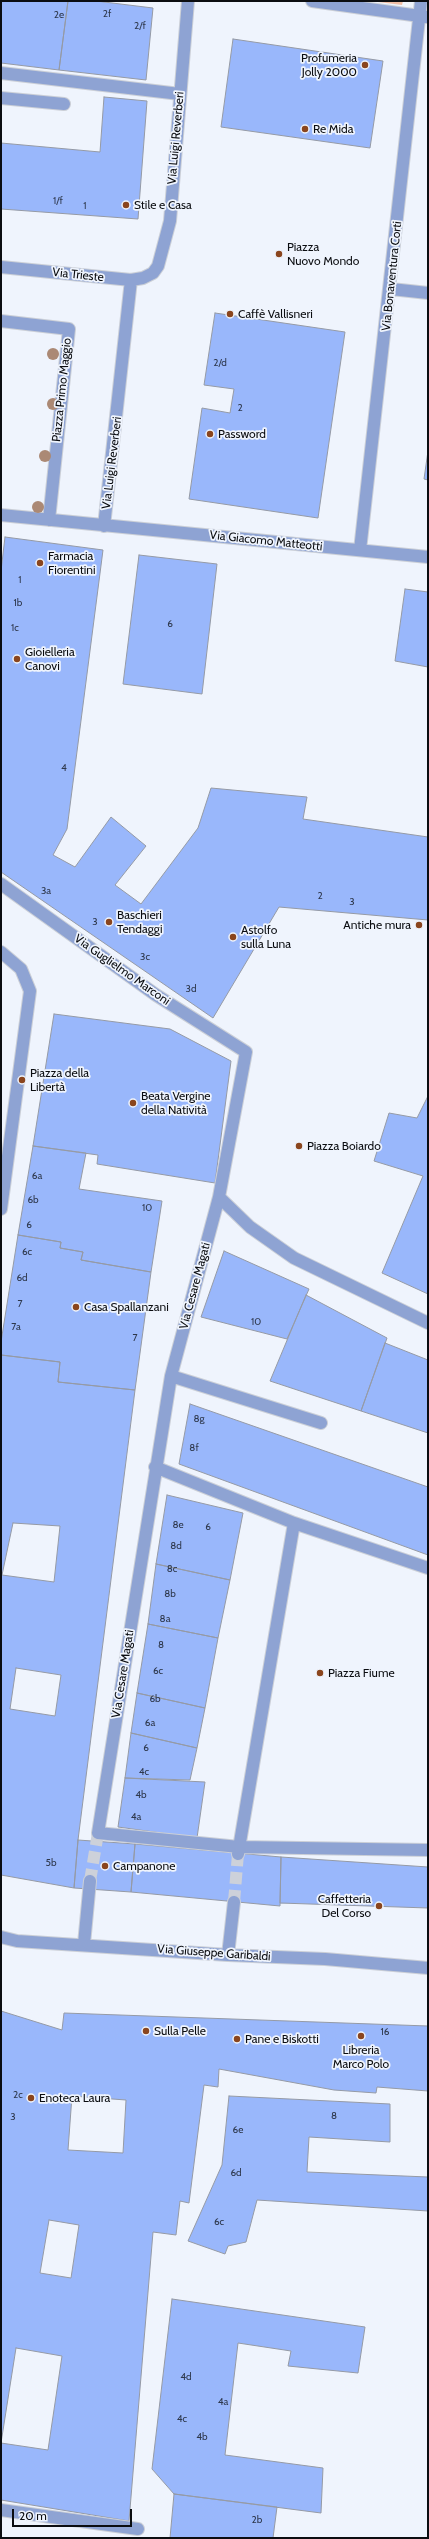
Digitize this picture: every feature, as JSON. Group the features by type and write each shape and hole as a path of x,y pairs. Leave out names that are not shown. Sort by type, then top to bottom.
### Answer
{"street":[{"name":"Via Luigi Reverberi","path":"153,273 162,254 170,221 188,1"},
{"path":"312,1 424,16"},
{"name":"Via Bonaventura Corti","path":"360,550 424,16 421,1"},
{"path":"1,73 180,94"},
{"path":"1,98 64,104"},
{"name":"Via Trieste","path":"1,267 130,280 143,278 153,273"},
{"name":"Via Luigi Reverberi","path":"104,526 130,280"},
{"path":"391,289 428,293"},
{"name":"Piazza Primo Maggio","path":"1,321 69,329 49,520"},
{"path":"1,515 104,526"},
{"name":"Via Giacomo Matteotti","path":"104,526 428,557"},
{"name":"Via Guglielmo Marconi","path":"1,884 156,995 246,1052 219,1197"},
{"path":"1,952 21,969 30,991 1,1209"},
{"path":"219,1197 250,1227 294,1258 428,1323"},
{"name":"Via Cesare Magati","path":"219,1197 171,1376 155,1468 98,1833 239,1850"},
{"path":"171,1376 321,1423"},
{"path":"155,1468 294,1523 428,1568"},
{"path":"294,1523 239,1850 428,1850"},
{"path":"84,1944 90,1880"},
{"path":"228,1956 234,1902"},
{"name":"Via Giuseppe Garibaldi","path":"1,1937 17,1941 84,1944 228,1956 325,1959 428,1968"},
{"path":"1,2510 138,2529"}],"shaded area":[{"path":"370,1 403,1 402,5"}],"building":[{"path":"1,1 68,1 59,70 1,63"},
{"path":"68,1 96,1 153,8 146,80 59,70"},
{"path":"233,39 383,61 370,148 221,127"},
{"path":"104,97 147,101 138,219 1,209 1,143 100,152"},
{"path":"215,313 345,332 318,518 189,499 202,408 230,413 234,389 204,385"},
{"path":"428,451 428,480 424,479"},
{"path":"5,537 103,550 67,829 53,855 75,867 111,817 146,846 115,885 141,904 198,828 211,788 307,797 303,819 428,837 428,920 279,907 213,1018 1,872 1,571"},
{"path":"139,555 217,564 202,694 123,684"},
{"path":"405,589 428,592 428,667 395,661"},
{"name":"Beata Vergine della Natività","path":"54,1014 170,1029 231,1061 215,1183 97,1164 98,1155 33,1146"},
{"path":"428,1096 428,1294 382,1273 423,1176 374,1161 389,1113 417,1118"},
{"path":"33,1146 86,1153 79,1189 162,1201 151,1272 81,1260 83,1252 60,1248 61,1242 18,1235"},
{"name":"Casa Spallanzani","path":"18,1235 61,1242 60,1248 83,1252 81,1260 151,1272 135,1390 58,1382 60,1362 1,1355 1,1342"},
{"path":"224,1251 309,1289 287,1339 201,1317"},
{"path":"306,1295 387,1338 361,1411 270,1381"},
{"path":"385,1343 428,1360 428,1433 361,1411"},
{"path":"1,1355 60,1362 58,1382 135,1390 78,1840 74,1888 1,1875","holes":["13,1523 60,1526 54,1582 2,1575","16,1668 61,1675 55,1716 10,1709"]},
{"path":"190,1404 428,1487 428,1555 179,1464"},
{"path":"167,1495 243,1513 230,1580 156,1564"},
{"path":"156,1564 230,1580 218,1638 148,1624"},
{"path":"148,1624 218,1638 205,1708 137,1693"},
{"path":"137,1693 205,1708 197,1748 131,1733"},
{"path":"131,1733 197,1748 190,1780 125,1778"},
{"path":"125,1778 205,1782 197,1838 118,1827"},
{"name":"Campanone","path":"78,1840 135,1844 131,1892 74,1888"},
{"path":"135,1844 281,1857 280,1906 131,1892"},
{"path":"281,1857 428,1867 428,1908 280,1903"},
{"path":"1,2011 62,2030 64,2013 428,2026 428,2091 377,2087 376,2093 334,2090 219,2069 218,2087 204,2085 189,2203 180,2201 176,2235 153,2232 129,2521 1,2500","holes":["72,2096 126,2100 123,2153 68,2150","49,2220 79,2225 71,2278 40,2273","16,2348 62,2356 48,2450 1,2443"]},
{"path":"229,2096 390,2104 390,2142 309,2137 307,2172 428,2177 428,2211 257,2200 246,2242 228,2246 225,2254 188,2241 222,2165"},
{"path":"172,2299 365,2327 358,2373 288,2366 291,2351 238,2343 225,2455 323,2468 321,2513 174,2494 152,2469"},
{"path":"174,2494 277,2507 273,2538 170,2538"}],"tunnel":[{"path":"90,1881 98,1833"},
{"path":"234,1902 238,1854"}],"place":[{"name":"Profumeria Jolly 2000","path":"365,65"},
{"name":"Re Mida","path":"305,129"},
{"name":"Stile e Casa","path":"126,205"},
{"name":"Piazza Nuovo Mondo","path":"279,254"},
{"name":"Caffè Vallisneri","path":"230,314"},
{"name":"Password","path":"210,434"},
{"name":"Farmacia Fiorentini","path":"40,563"},
{"name":"Gioielleria Canovi","path":"17,659"},
{"name":"Baschieri Tendaggi","path":"109,922"},
{"name":"Antiche mura","path":"419,925"},
{"name":"Astolfo sulla Luna","path":"233,937"},
{"name":"Piazza della Libertà","path":"22,1080"},
{"name":"Beata Vergine della Natività","path":"133,1103"},
{"name":"Piazza Boiardo","path":"299,1146"},
{"name":"Casa Spallanzani","path":"76,1307"},
{"name":"Piazza Fiume","path":"320,1673"},
{"name":"Campanone","path":"105,1866"},
{"name":"Caffetteria Del Corso","path":"379,1906"},
{"name":"Sulla Pelle","path":"146,2031"},
{"name":"Libreria Marco Polo","path":"361,2036"},
{"name":"Pane e Biskotti","path":"237,2039"},
{"name":"Enoteca Laura","path":"31,2098"}]}
